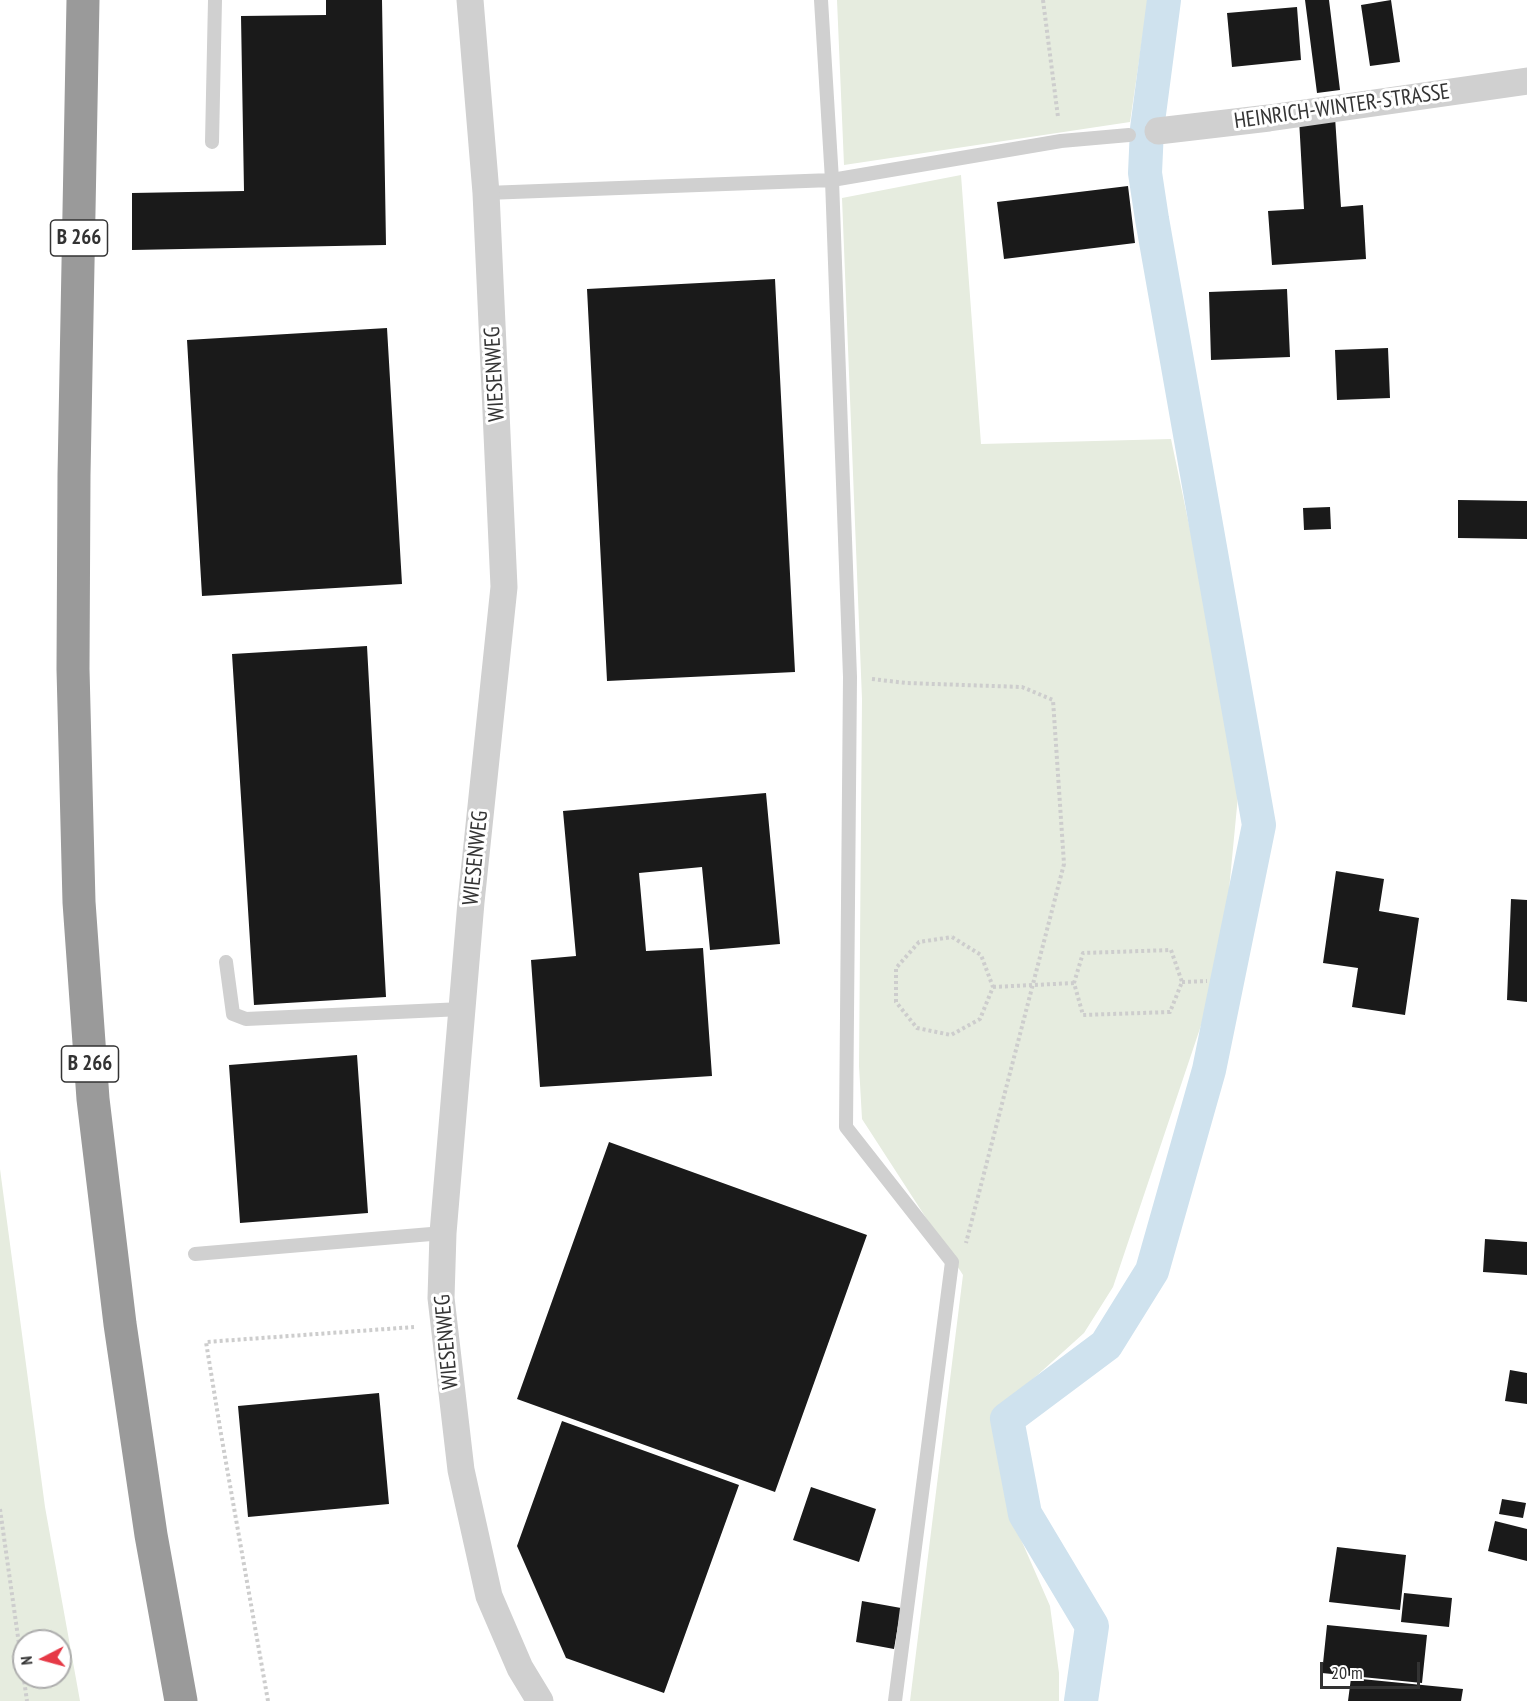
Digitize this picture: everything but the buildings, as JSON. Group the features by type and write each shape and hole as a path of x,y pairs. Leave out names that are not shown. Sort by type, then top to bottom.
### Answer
{"highway":[{"name":"B 266","path":"83,0 74,476 73,669 79,902 93,1099 120,1324 151,1534 181,1701"}],"street":[{"name":"WIESENWEG","path":"470,0 486,193 504,587 471,902 443,1233 441,1298 461,1470 489,1596 520,1668 540,1701"},
{"name":"HEINRICH-WINTER-STRASSE","path":"1158,131 1269,118 1527,81"}],"lane":[{"path":"212,142 215,0"},
{"path":"821,0 832,180 850,677 846,1127 952,1262 895,1701"},
{"path":"486,193 832,180 1060,141 1129,135"},
{"path":"226,962 233,1014 246,1019 462,1009"},
{"path":"195,1254 443,1233"}],"path":[{"path":"1043,0 1060,141"},
{"path":"850,677 906,683 1022,687 1053,700 1064,864 968,1241 952,1262"},
{"path":"952,937 981,955 993,987 980,1019 951,1035 917,1029 896,1002 896,968 919,942 952,937"},
{"path":"1171,950 1182,982 1170,1012 1083,1015 1074,983 1083,953 1171,950"},
{"path":"1182,982 1207,981"},
{"path":"993,987 1074,983"},
{"path":"268,1701 207,1342 444,1325"},
{"path":"0,1509 27,1701"}],"shaded area":[{"path":"837,0 1148,0 1130,122 844,165"},
{"path":"961,175 981,444 1171,439 1205,601 1238,796 1222,963 1113,1287 1084,1333 991,1417 1009,1512 1050,1606 1059,1673 1059,1701 910,1701 963,1275 862,1119 859,1066 862,699 842,198"},
{"path":"0,1169 45,1507 67,1629 12,1629 12,1689 72,1689 72,1657 80,1701 0,1701"}],"waterway":[{"path":"1081,1701 1092,1626 1025,1514 1007,1419 1106,1345 1152,1271 1209,1070 1259,825 1145,173 1147,129 1164,0"}]}
